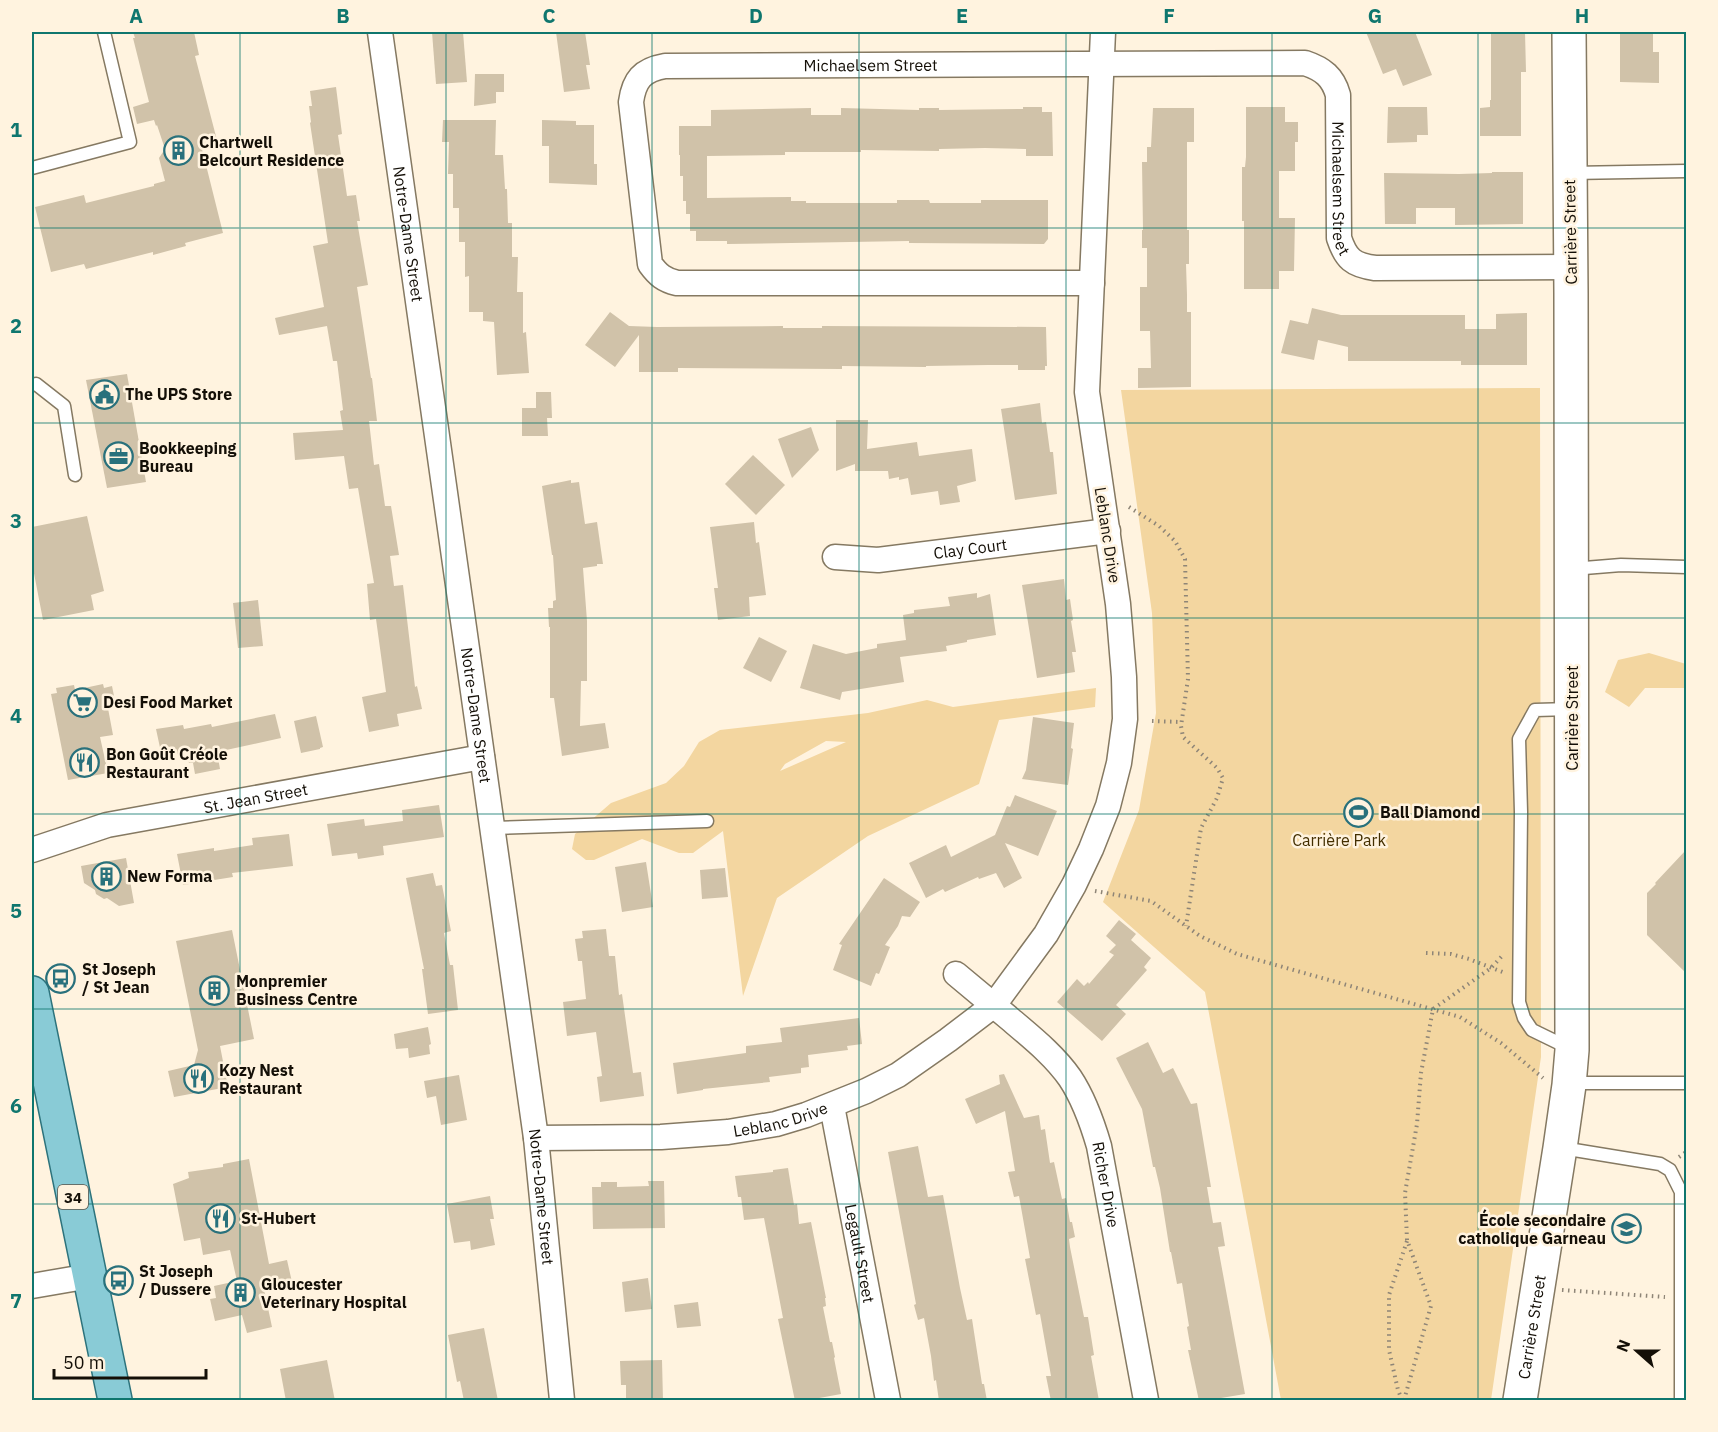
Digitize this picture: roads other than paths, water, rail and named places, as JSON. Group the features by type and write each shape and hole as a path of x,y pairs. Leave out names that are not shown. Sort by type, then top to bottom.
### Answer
{"main road":[{"name":"34","path":"32,993 115,1401"}],"street":[{"name":"Notre-Dame Street","path":"380,32 536,1138 562,1401"},
{"name":"Leblanc Drive","path":"536,1138 661,1137 728,1132 776,1124 832,1106 898,1075 994,1005 1046,934 1074,885 1108,806 1119,763 1125,719 1118,604 1087,392 1103,32"},
{"name":"Carrière Street","path":"1520,1401 1560,1148 1572,1050 1569,32"},
{"name":"Michaelsem Street","path":"1092,283 684,283 665,280 650,264 632,102 633,89 639,78 652,69 665,66 1305,63 1327,75 1335,83 1338,95 1339,238 1343,251 1352,261 1362,267 1375,268 1571,267"},
{"name":"Clay Court","path":"835,557 878,560 1107,531"},
{"name":"St. Jean Street","path":"32,850 107,825 482,756"},
{"path":"956,974 994,1005"},
{"name":"Richer Drive","path":"994,1005 1054,1059 1075,1087 1092,1121 1099,1146 1146,1401"},
{"name":"Legault Street","path":"832,1106 888,1401"},
{"path":"32,1286 90,1276"}],"lane":[{"path":"32,168 130,142 104,32"},
{"path":"1569,173 1686,171"},
{"path":"32,385 36,384 64,406 75,475"},
{"path":"1571,569 1622,565 1686,567"},
{"path":"1572,709 1535,710 1519,739 1521,812 1519,1002 1524,1017 1532,1029 1572,1050"},
{"path":"493,828 707,821"},
{"path":"1569,1085 1686,1083"},
{"path":"1560,1148 1660,1164 1670,1170 1681,1192 1681,1401"}],"place":[{"name":"Chartwell Belcourt Residence","path":"178,151"},
{"name":"The UPS Store","path":"104,394"},
{"name":"Bookkeeping Bureau","path":"118,457"},
{"name":"Desi Food Market","path":"82,702"},
{"name":"Bon Goût Créole Restaurant","path":"85,763"},
{"name":"Ball Diamond","path":"1359,812"},
{"name":"New Forma","path":"106,876"},
{"name":"St Joseph / St Jean","path":"61,978"},
{"name":"Monpremier Business Centre","path":"215,990"},
{"name":"Kozy Nest Restaurant","path":"198,1079"},
{"name":"St-Hubert","path":"220,1218"},
{"name":"École secondaire catholique Garneau","path":"1627,1229"},
{"name":"St Joseph / Dussere","path":"118,1280"},
{"name":"Gloucester Veterinary Hospital","path":"240,1293"}],"park label":[{"name":"Carrière Park","path":"1339,840"}]}
